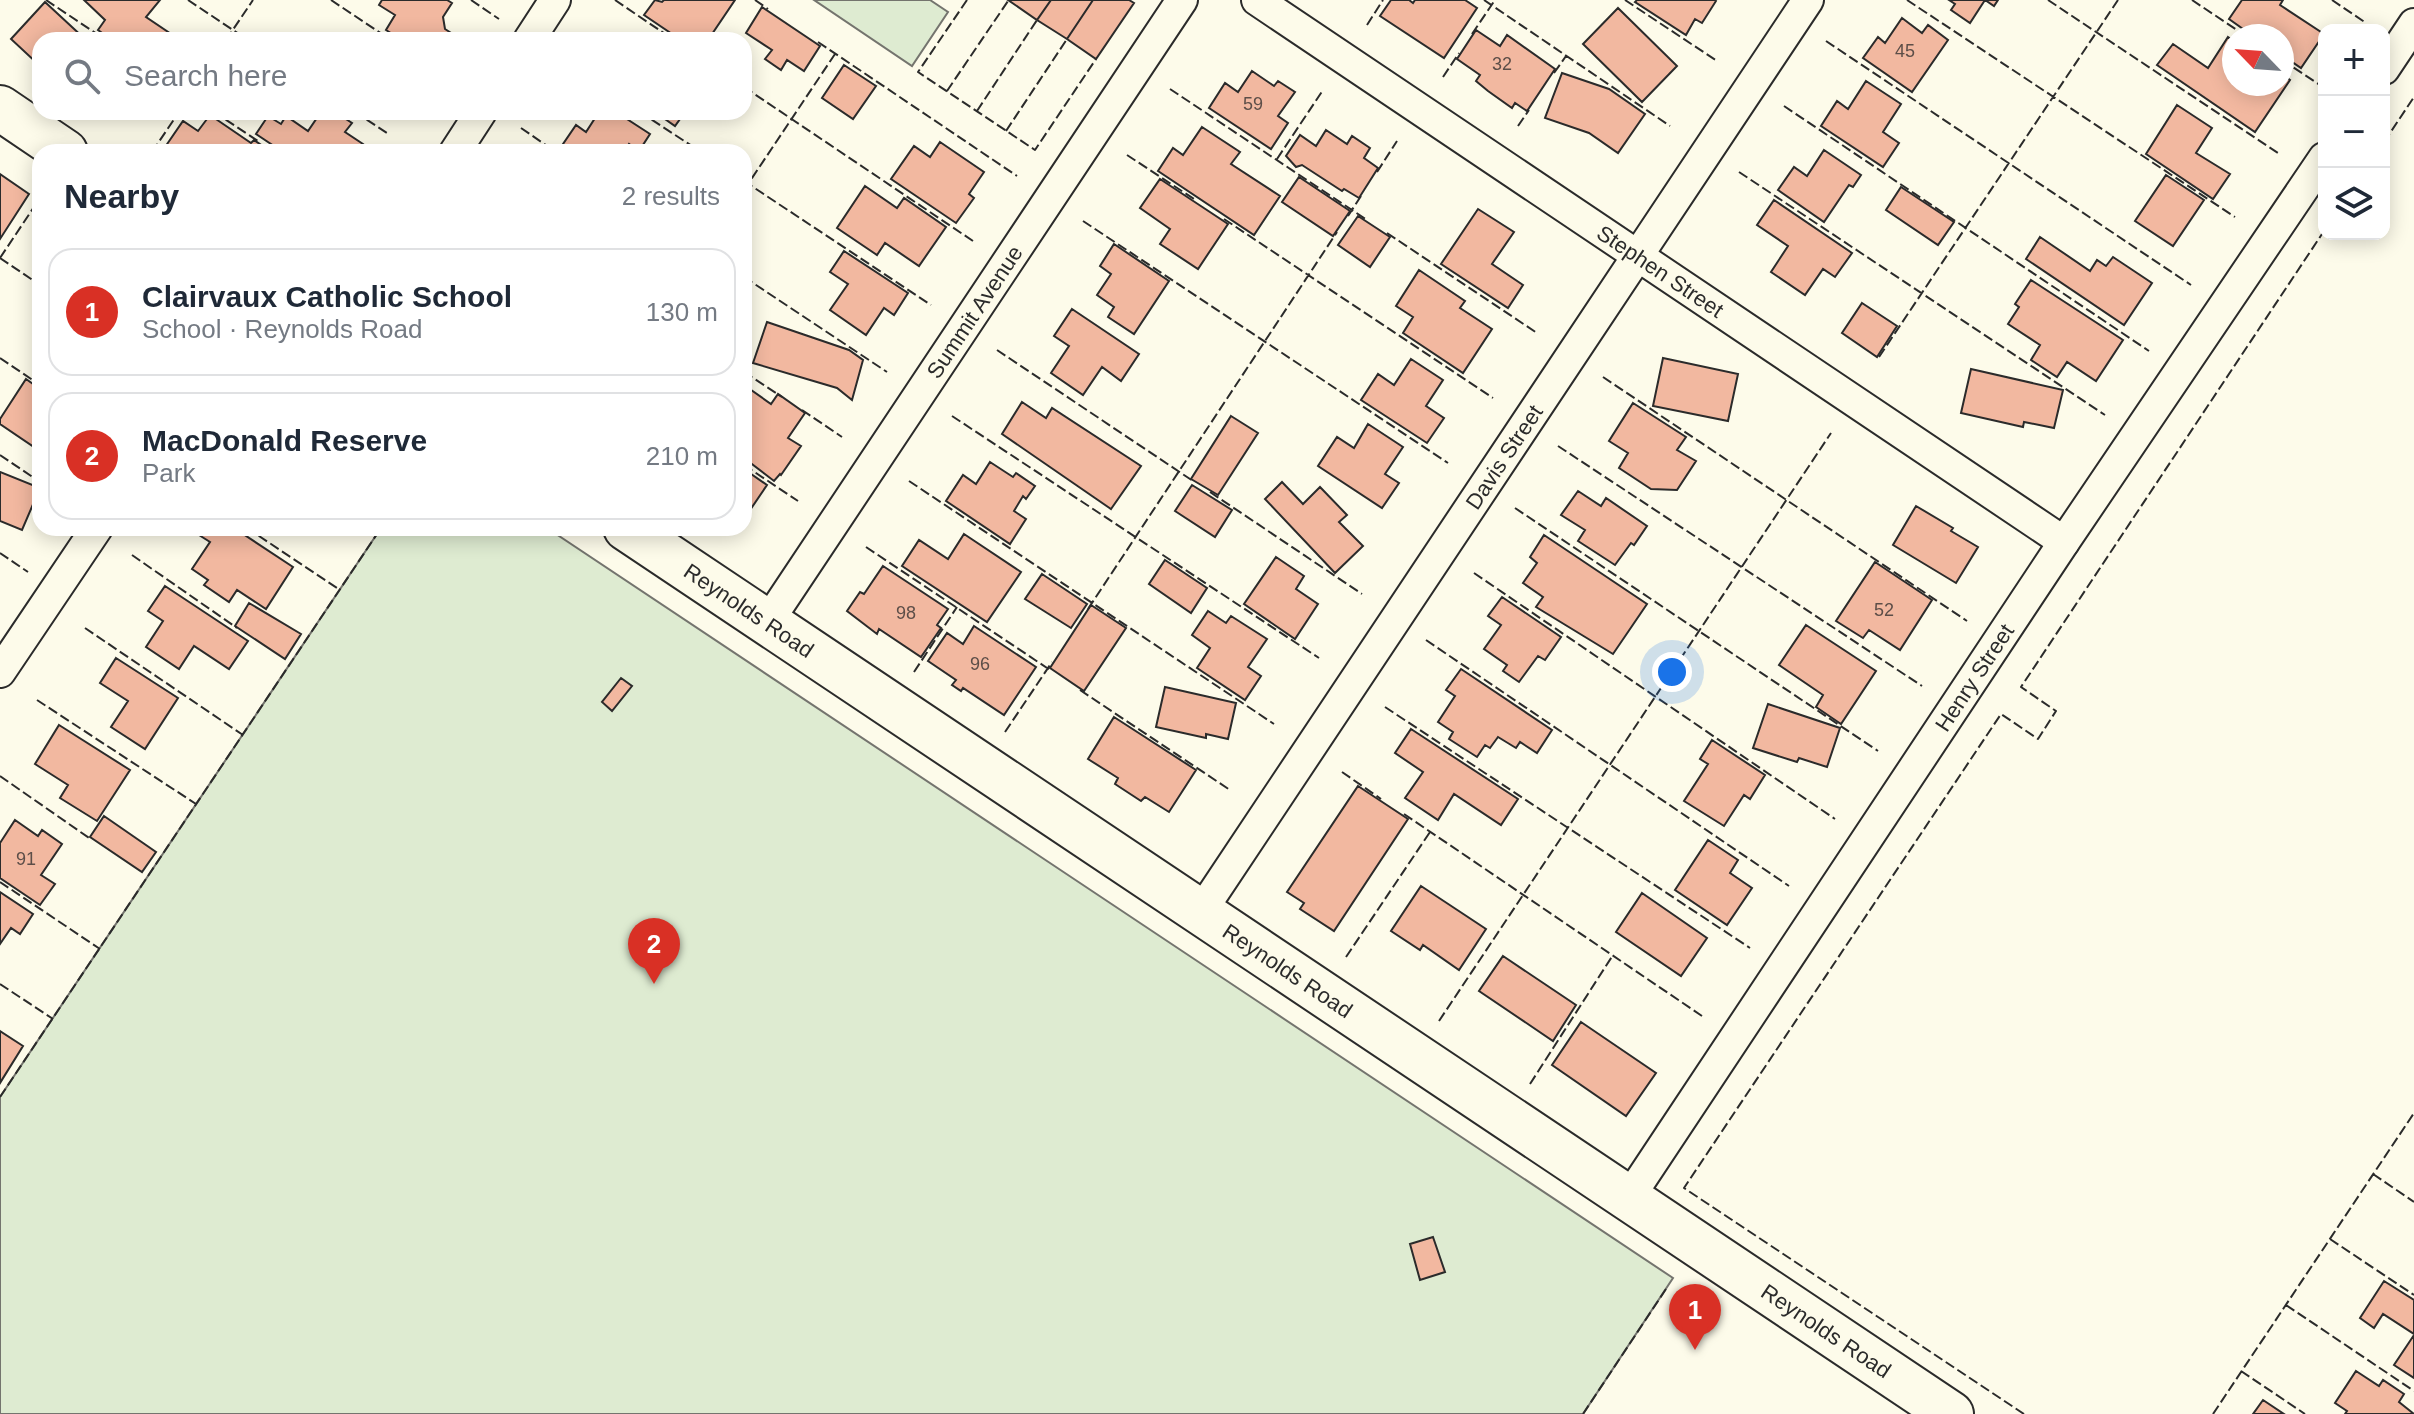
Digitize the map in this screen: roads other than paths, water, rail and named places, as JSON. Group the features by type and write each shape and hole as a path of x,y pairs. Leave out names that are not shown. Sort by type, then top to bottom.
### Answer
{"street":[{"path":"534,32 555,0"},
{"name":"Summit Avenue","path":"767,623 1182,0"},
{"name":"Stephen Street","path":"1257,0 2064,542"},
{"name":"Davis Street","path":"1200,913 1808,0"},
{"path":"2390,60 2414,24"},
{"path":"0,108 53,144"},
{"path":"460,144 476,120"},
{"name":"Henry Street","path":"1628,1199 2064,542 2318,167"},
{"path":"0,672 92,536"},
{"name":"Reynolds Road","path":"638,536 1951,1414"}],"place":[{"name":"MacDonald Reserve","path":"654,984"},
{"name":"Clairvaux Catholic School","path":"1695,1350"}]}
